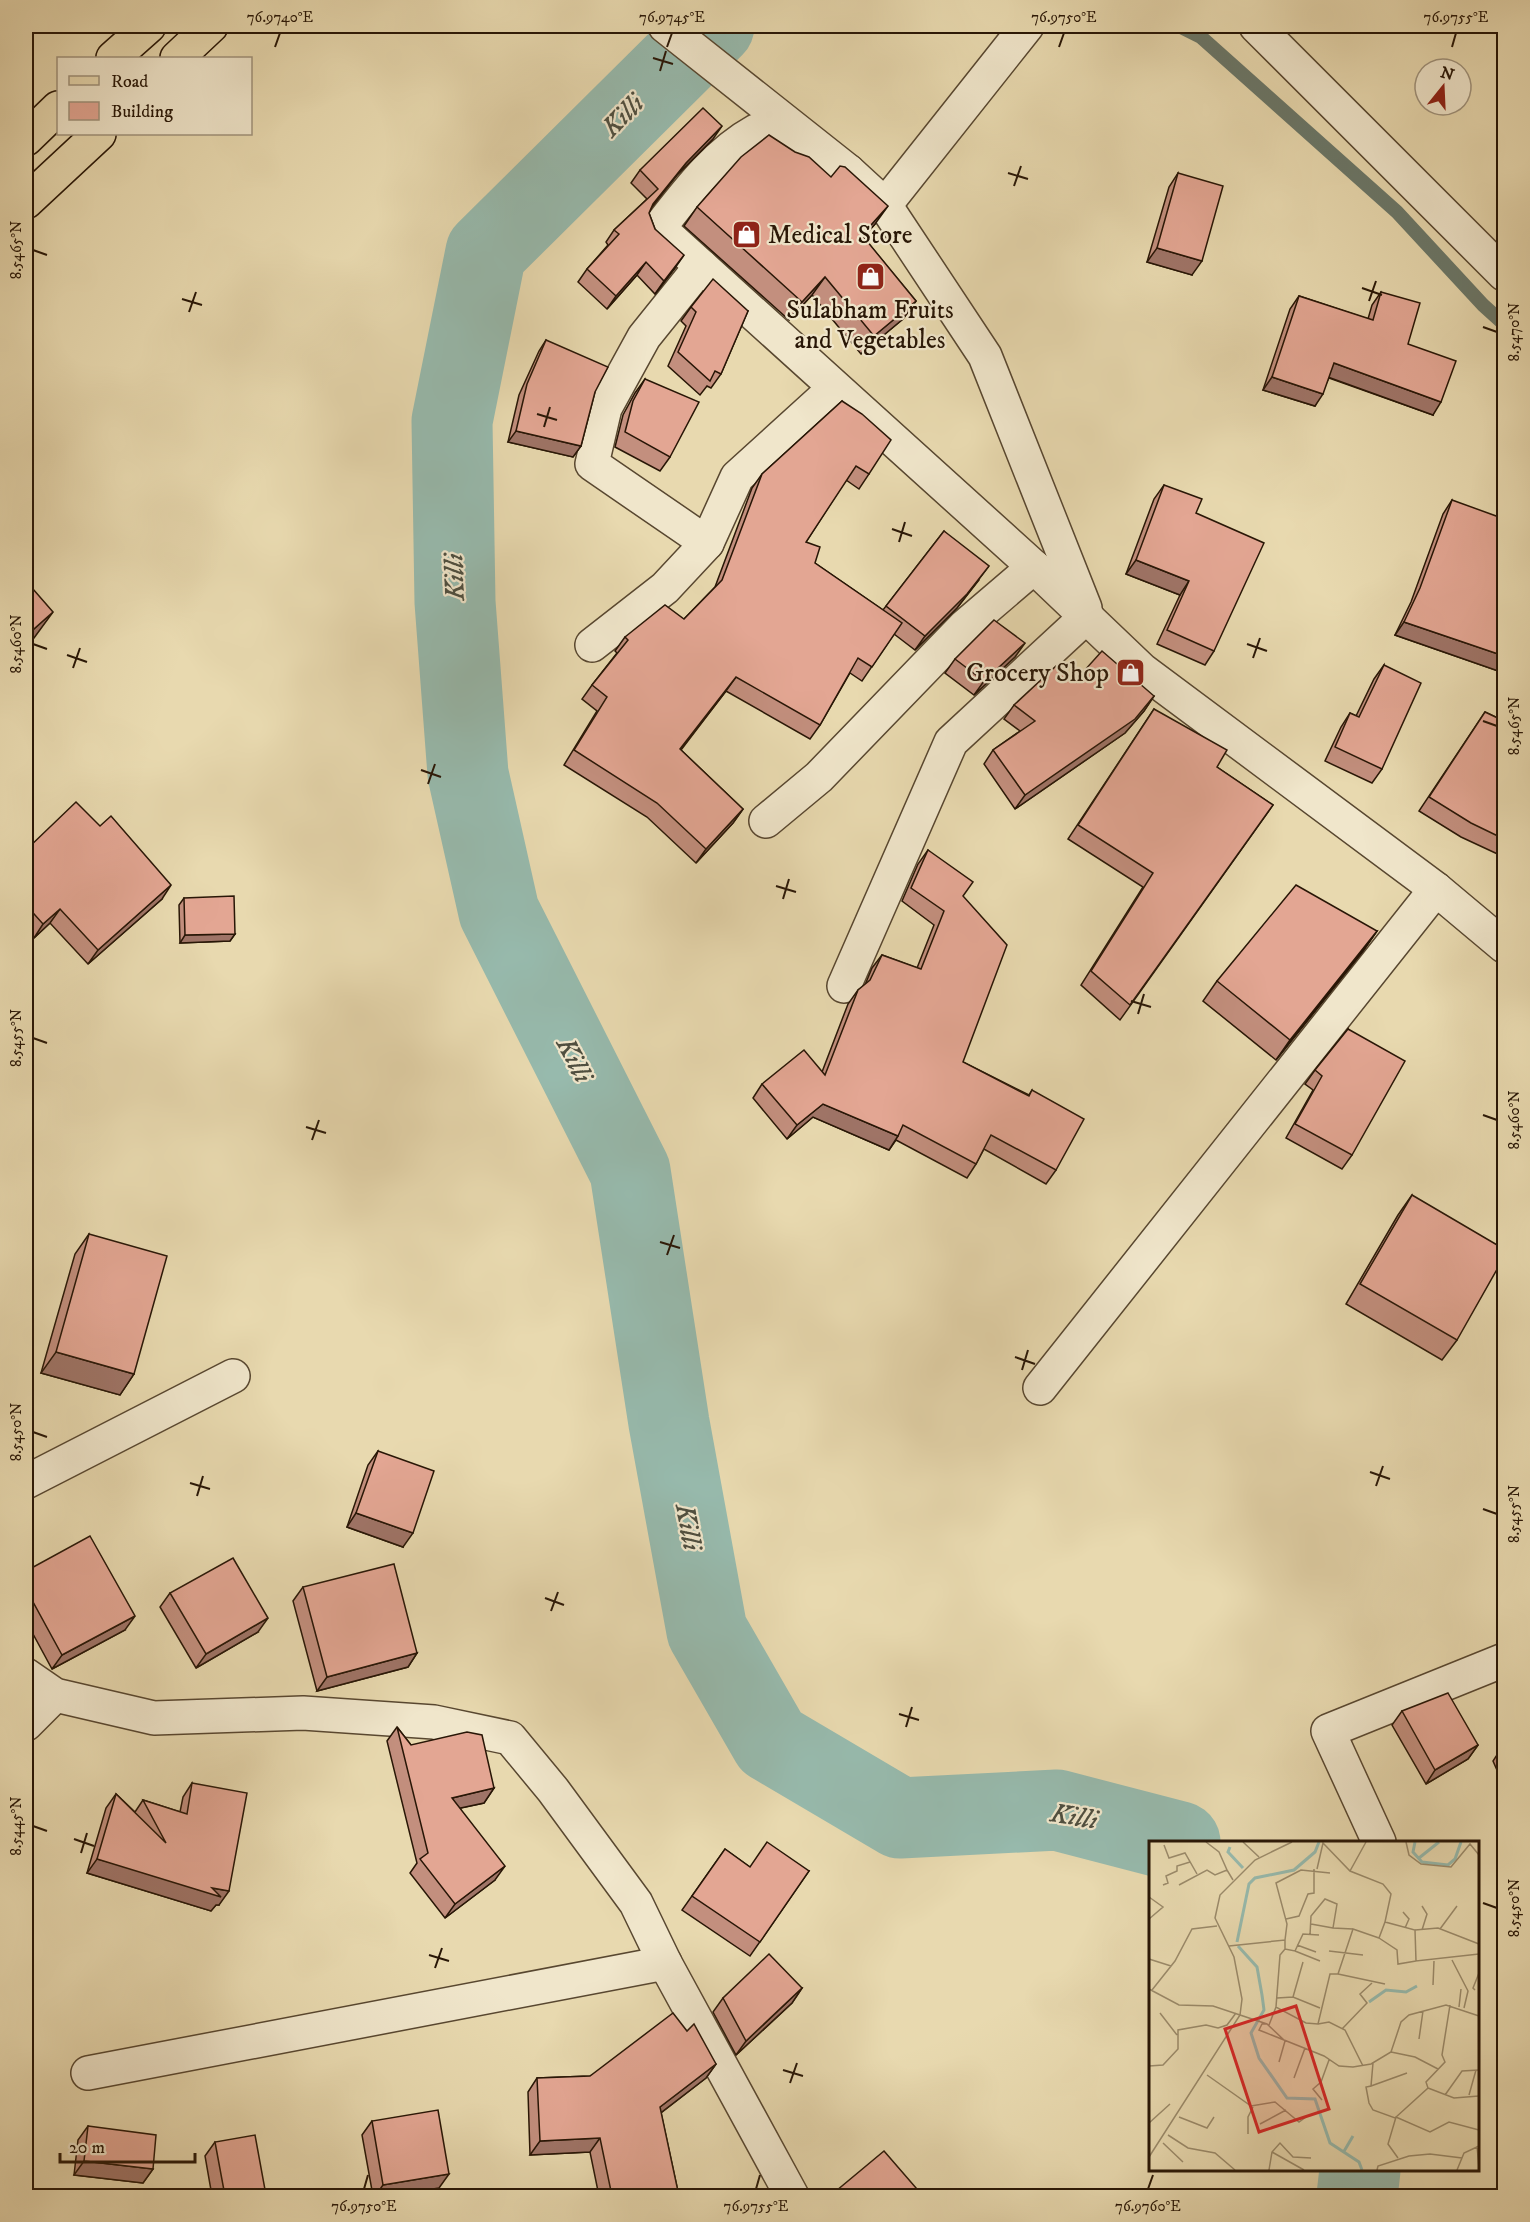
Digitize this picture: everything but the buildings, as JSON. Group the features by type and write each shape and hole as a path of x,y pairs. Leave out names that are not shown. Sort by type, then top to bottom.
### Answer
{"main road":[{"path":"114,57 149,26"},
{"path":"178,57 211,26"},
{"path":"26,139 57,109"},
{"path":"26,202 98,135"}],"street":[{"path":"664,26 848,171 885,206 985,356 1087,616"},
{"path":"885,206 1027,26"},
{"path":"1256,26 1504,274"},
{"path":"848,171 792,155 756,131 737,142 690,188 659,228 1034,567 1142,670 1436,889 1504,946"},
{"path":"700,266 644,337 605,408 592,464 707,543"},
{"path":"592,645 665,588 707,543 737,477 835,388"},
{"path":"766,821 819,777 965,626 1034,567"},
{"path":"844,986 951,742 1087,616"},
{"path":"1040,1388 1436,889"},
{"path":"26,1482 233,1376"},
{"path":"1379,1841 1328,1731 1504,1660"},
{"path":"26,1675 55,1695 154,1718 303,1713 434,1722 510,1738 553,1790 636,1903 665,1963 792,2196"},
{"path":"26,1724 55,1695"},
{"path":"88,2073 665,1963"}],"waterway":[{"name":"Killi","path":"714,26 486,252 452,421 455,602 468,774 499,912 630,1171 669,1423 707,1631 771,1742 900,1818 1057,1810 1176,1841"},
{"path":"1179,26 1201,37 1397,212 1483,305 1504,324"},
{"name":"Killi","path":"1357,2196 1360,2171"}],"place":[{"name":"Medical Store","path":"747,235"},
{"name":"Sulabham Fruits and Vegetables","path":"870,276"},
{"name":"Grocery Shop","path":"1130,673"}]}
